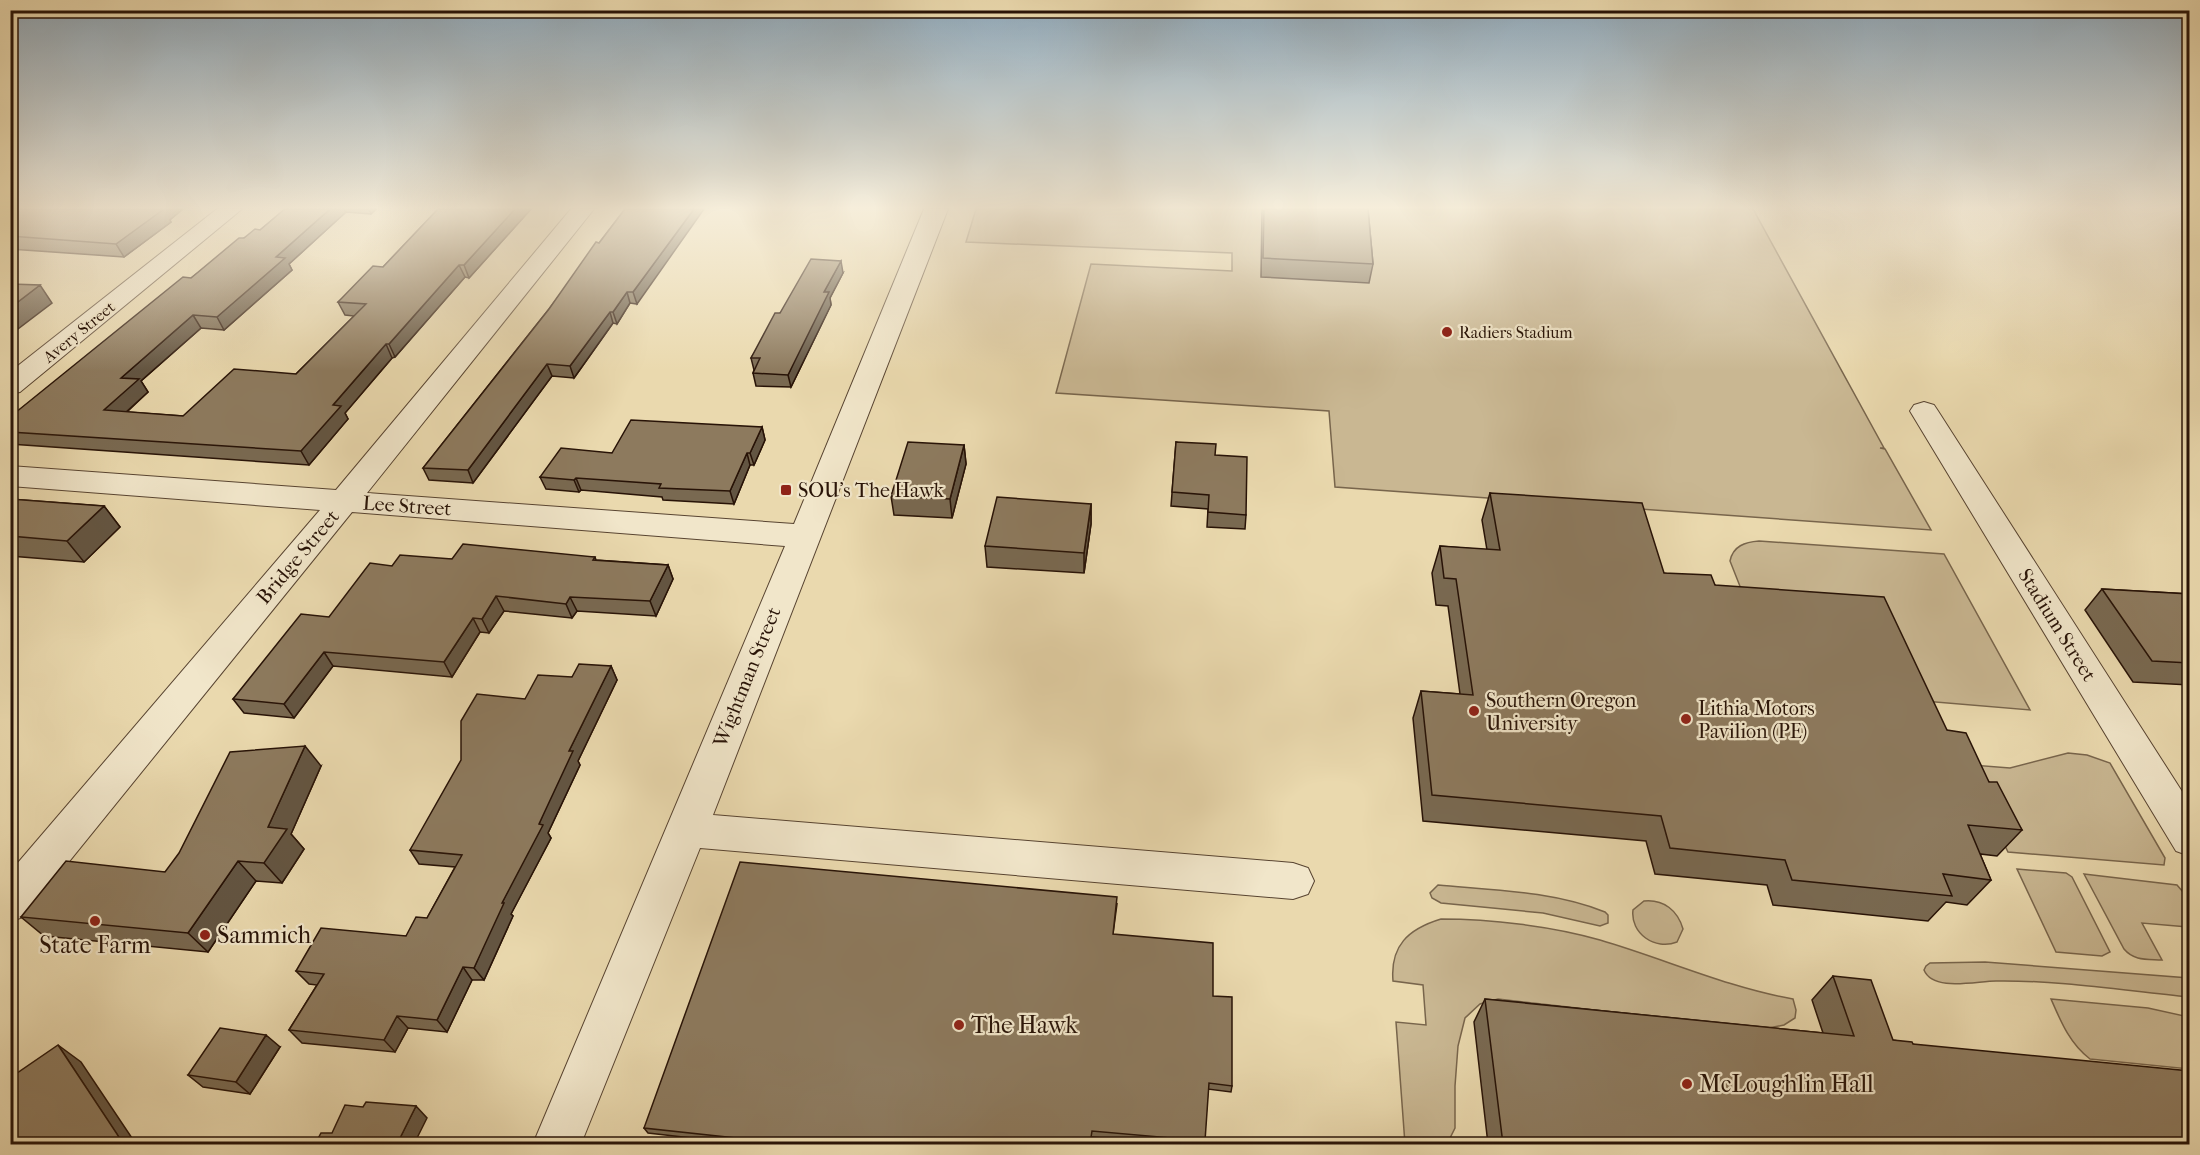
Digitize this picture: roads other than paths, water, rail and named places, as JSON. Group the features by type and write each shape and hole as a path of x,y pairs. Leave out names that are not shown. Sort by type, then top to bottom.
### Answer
{"street":[{"name":"Avery Street","path":"10,386 164,263"},
{"name":"Bridge Street","path":"10,903 539,263"},
{"name":"Wightman Street","path":"557,1144 687,830 914,263"},
{"name":"Stadium Street","path":"1924,411 2190,839"},
{"name":"Lee Street","path":"10,476 803,536"},
{"path":"687,830 1293,881"}],"place":[{"name":"Radiers Stadium","path":"1447,332"},
{"name":"SOU's The Hawk","path":"786,490"},
{"name":"Southern Oregon University","path":"1474,711"},
{"name":"Lithia Motors Pavilion (PE)","path":"1686,719"},
{"name":"State Farm","path":"95,921"},
{"name":"Sammich","path":"205,935"},
{"name":"The Hawk","path":"959,1025"},
{"name":"McLoughlin Hall","path":"1687,1084"}]}
